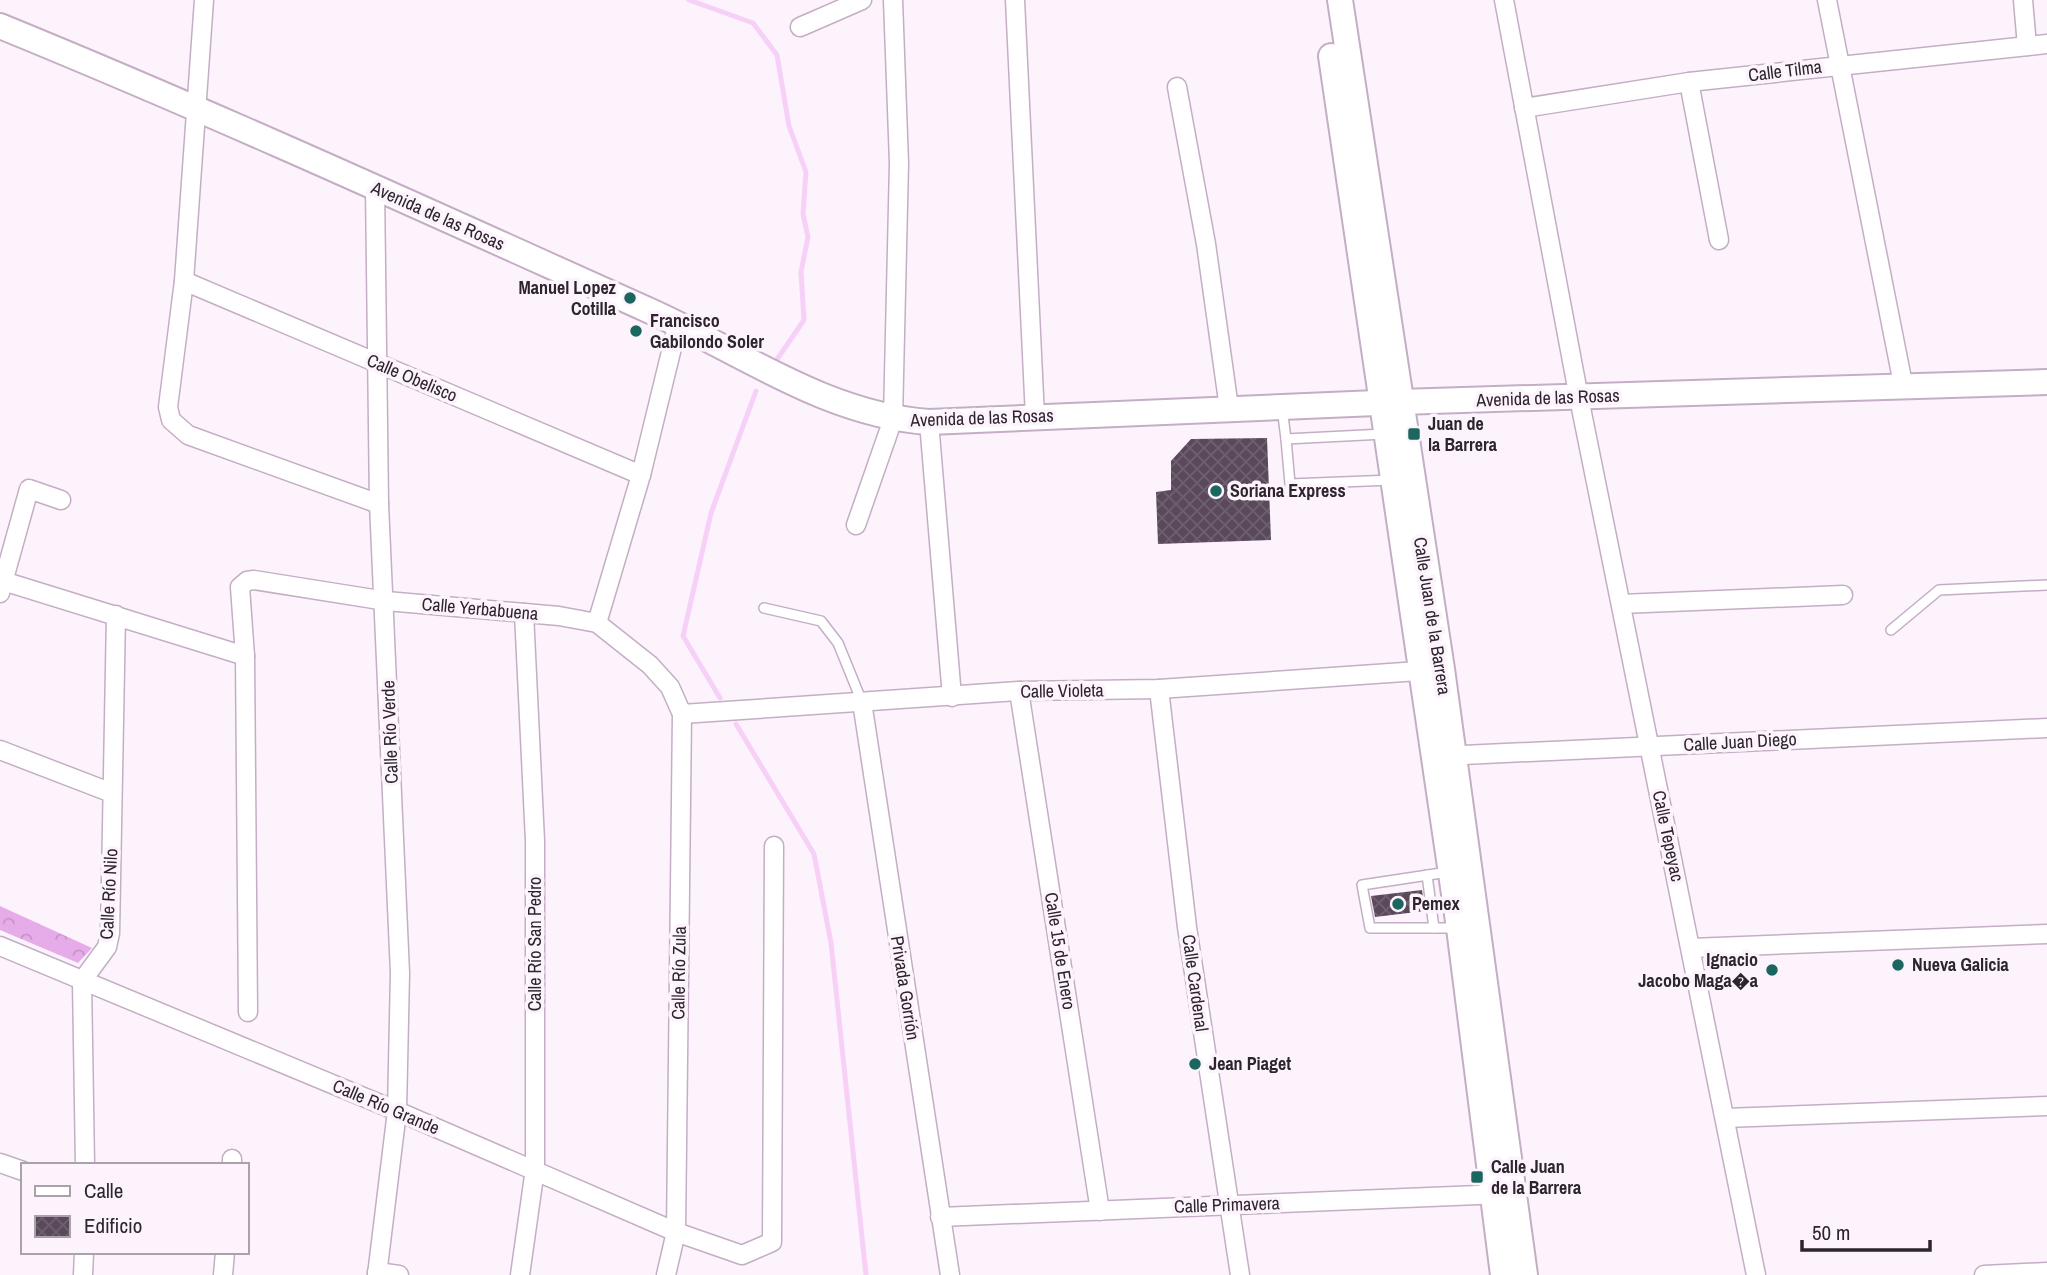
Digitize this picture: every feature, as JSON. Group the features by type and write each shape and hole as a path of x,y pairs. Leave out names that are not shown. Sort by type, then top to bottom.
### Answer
{"street":[{"path":"204,0 184,281 168,407 171,421 177,429 379,504"},
{"path":"800,27 862,0"},
{"path":"856,525 893,419 900,163 893,0"},
{"path":"1015,0 1035,416"},
{"name":"Calle Juan de la Barrera","path":"1323,0 1432,670 1443,756 1450,883 1502,1194 1525,1275"},
{"name":"Calle Juan de la Barrera","path":"1340,0 1389,402"},
{"name":"Calle Tepeyac","path":"1504,0 1579,398 1756,1275"},
{"path":"1828,0 1903,384"},
{"path":"2023,0 2027,46"},
{"name":"Avenida de las Rosas","path":"0,26 198,107 678,323 838,403 893,419 929,422 1230,408 1579,398 1903,384 2046,385"},
{"name":"Calle Tilma","path":"1524,108 1689,82 2047,44"},
{"path":"1689,82 1720,240"},
{"path":"1177,87 1206,244 1230,408"},
{"name":"Calle Río Verde","path":"375,188 379,504 386,601 400,973 397,1111 377,1273"},
{"name":"Calle Obelisco","path":"184,281 641,475"},
{"path":"678,323 641,475 597,623 650,665 670,687 682,714"},
{"path":"929,422 952,697"},
{"path":"61,500 29,489 1,584 116,615 245,656 248,1012"},
{"name":"Calle Yerbabuena","path":"245,656 240,587 247,581 254,580 386,601 524,613 597,623"},
{"path":"1621,604 1843,596"},
{"name":"Calle Río San Pedro","path":"520,1275 535,1170 535,841 524,613"},
{"name":"Calle Río Nilo","path":"82,981 107,947 110,933 116,615"},
{"name":"Calle Violeta","path":"682,714 1019,691 1159,689 1432,670"},
{"name":"Calle Cardenal","path":"1159,689 1187,927 1227,1205 1240,1275"},
{"name":"Calle 15 de Enero","path":"1019,691 1100,1211"},
{"name":"Privada Gorrión","path":"862,702 950,1275"},
{"name":"Calle Río Zula","path":"666,1275 677,1232 682,714"},
{"name":"Calle Juan Diego","path":"1443,756 2047,728"},
{"path":"0,750 112,793"},
{"name":"Calle Río Grande","path":"0,947 397,1111 677,1232 742,1255 772,1242 774,846"},
{"name":"Calle Juan de la Barrera","path":"1450,883 1502,1194 1503,1275"},
{"path":"1690,948 2047,934"},
{"path":"82,981 85,1163"},
{"path":"1724,1118 2047,1106"},
{"path":"0,1163 21,1170"},
{"name":"Calle Primavera","path":"940,1217 1502,1194"},
{"path":"83,1275 84,1254"},
{"path":"223,1275 225,1254"},
{"path":"1984,1275 2047,1272"},
{"path":"377,1273 399,1275"}],"lane":[{"path":"1340,0 1346,0"},
{"path":"1282,406 1290,484 1402,480"},
{"path":"1286,439 1394,433"},
{"path":"1891,630 1939,590 2047,585"},
{"path":"764,608 821,621 838,643 862,702"},
{"path":"1434,928 1450,883 1362,885 1370,929 1459,928"}],"green space":[{"path":"0,906 92,948 78,963 0,930"}],"building":[{"name":"Soriana Express","path":"1267,438 1271,540 1158,544 1156,492 1171,490 1171,461 1191,439"},
{"name":"Pemex","path":"1422,890 1425,911 1375,917 1371,896"}],"waterway":[{"path":"689,0 753,23 777,55 789,126 806,172 803,214 808,237 801,272 804,320 778,358"},
{"path":"720,698 683,636 711,513 756,391"},
{"path":"736,724 814,854 831,943 866,1275"}],"place":[{"name":"Manuel Lopez Cotilla","path":"630,298"},
{"name":"Francisco Gabilondo Soler","path":"636,331"},
{"name":"Juan de la Barrera","path":"1414,434"},
{"name":"Soriana Express","path":"1216,491"},
{"name":"Pemex","path":"1398,904"},
{"name":"Nueva Galicia","path":"1898,965"},
{"name":"Ignacio Jacobo Maga�a","path":"1772,970"},
{"name":"Jean Piaget","path":"1195,1064"},
{"name":"Calle Juan de la Barrera","path":"1477,1177"}]}
